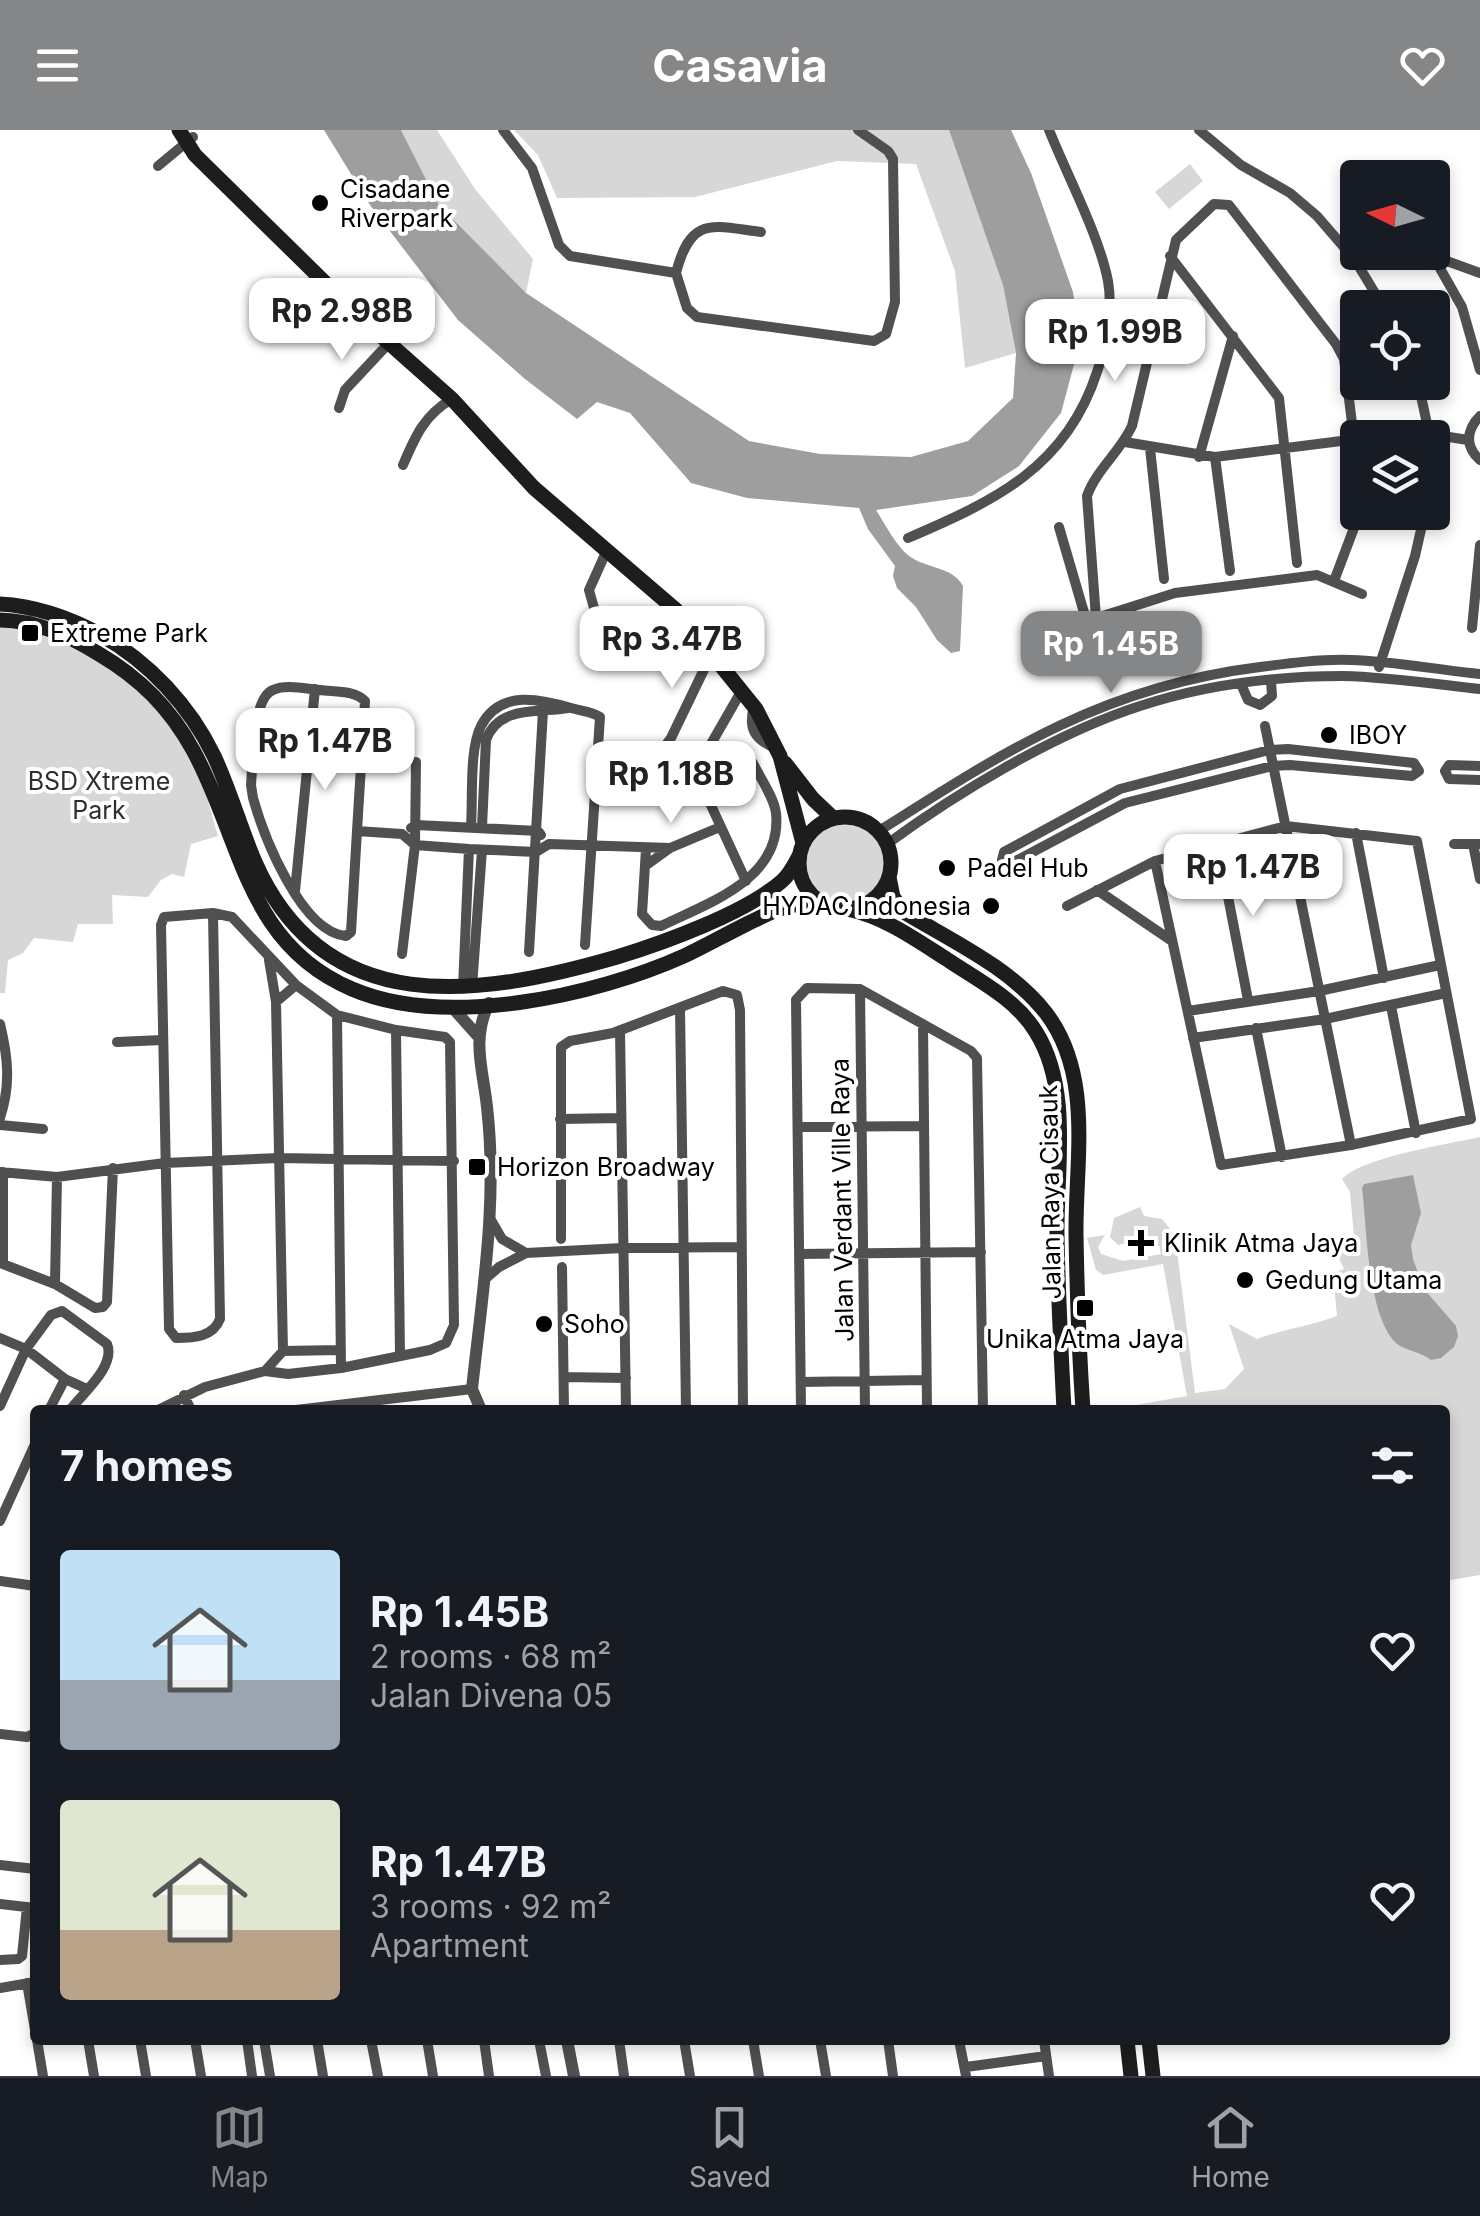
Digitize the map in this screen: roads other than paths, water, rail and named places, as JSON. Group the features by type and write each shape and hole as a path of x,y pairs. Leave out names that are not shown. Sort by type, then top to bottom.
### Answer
{"main road":[{"path":"189,139 390,343 452,399 534,488 676,610 742,689 778,752 833,818"},
{"path":"0,604 42,610 74,622 117,644 159,679 197,727 214,756 268,890 294,926 316,946 357,970 402,985 468,987 530,980 629,953 696,928 767,892 790,873 815,827 833,818 849,816 865,821 883,837 891,860 889,877 880,893 865,904 785,908 663,964 588,988 489,1004 393,1004 350,989 312,967 263,913 201,764 178,724 151,692 122,668 72,640 34,624 0,620"},
{"path":"778,752 801,849 799,870 810,893 840,908"},
{"name":"Jalan Raya Cisauk","path":"889,877 892,897 904,912 1027,992 1055,1028 1070,1062 1077,1100 1077,1293 1083,1405"},
{"name":"Jalan Raya Cisauk","path":"840,908 872,914 906,932 1007,1000 1037,1033 1052,1073 1058,1106 1057,1243 1064,1405"},
{"path":"350,989 357,970"},
{"path":"530,980 534,998"},
{"path":"1127,2045 1130,2076"},
{"path":"1149,2045 1154,2076"}],"street":[{"path":"503,130 532,168 564,252 577,258 676,273"},
{"path":"761,232 708,225 698,230 681,255 676,273 687,308 697,317 874,341 886,334 895,302 893,159 858,130"},
{"path":"908,538 1010,488 1038,468 1078,418 1091,391 1104,352 1108,281 1049,130"},
{"path":"1200,130 1241,165 1290,194 1317,216 1354,260 1373,290"},
{"path":"158,166 189,139"},
{"path":"1097,658 1091,620 1087,496 1090,485 1132,426 1176,240 1214,204 1230,205 1336,344 1344,358 1353,420"},
{"path":"1170,256 1278,398 1297,563"},
{"path":"1450,262 1480,273"},
{"path":"1438,270 1462,306 1480,370"},
{"path":"1199,456 1233,336"},
{"path":"339,408 345,390 390,343"},
{"path":"403,466 422,424 436,408 452,399"},
{"path":"1480,416 1468,440 1480,460"},
{"path":"1450,438 1468,440"},
{"path":"1124,442 1215,457 1340,442"},
{"path":"1150,448 1164,579"},
{"path":"1215,457 1230,570"},
{"path":"1060,527 1091,620"},
{"path":"1334,581 1353,530"},
{"path":"1376,678 1421,530"},
{"path":"1472,628 1480,545"},
{"path":"594,608 589,590 607,550"},
{"path":"1091,620 1175,594 1317,575 1362,594"},
{"path":"662,750 713,652"},
{"path":"883,837 1013,748 1135,692 1209,675 1299,662 1380,662 1480,674"},
{"path":"883,837 1084,728 1140,706 1271,680 1376,678 1480,689"},
{"path":"1260,704 1272,696 1271,680"},
{"path":"1241,684 1248,700 1260,704"},
{"path":"281,688 357,694 365,700 357,831 349,935 334,935 324,930 282,871 256,809 251,785 263,696 281,688"},
{"path":"658,791 677,804 742,689"},
{"path":"295,892 315,690"},
{"path":"476,826 486,719 516,700 542,699 593,712 601,722 585,945"},
{"path":"1260,704 1350,1145"},
{"path":"482,738 514,714 568,708"},
{"path":"529,952 543,711"},
{"path":"1078,716 1084,728"},
{"path":"1269,750 1414,763 1419,768 1412,776 1272,766 1125,803 1013,862 1007,864 1002,860 1004,852 1120,789 1269,750"},
{"path":"646,849 642,914 652,925 661,926 746,881 763,865 776,830 776,810 749,760 703,782 746,881"},
{"path":"402,954 415,844 416,762"},
{"path":"1480,766 1449,765 1445,771 1448,779 1480,780"},
{"path":"1120,789 1125,803"},
{"path":"402,834 416,825 476,826 538,831 549,844"},
{"path":"645,866 670,848 720,826"},
{"path":"1067,906 1155,861 1286,826 1417,841 1472,1116 1466,1123 1350,1145 1226,1166 1219,1163 1155,861"},
{"path":"357,831 402,834 415,844 482,850 536,852 549,844 670,848"},
{"path":"1356,833 1384,978"},
{"path":"1454,844 1476,844 1480,879"},
{"path":"1218,845 1248,1000"},
{"path":"468,987 469,849"},
{"path":"469,960 482,850"},
{"path":"1097,890 1172,940"},
{"path":"167,1405 184,1395 266,1371 288,1374 341,1368 439,1348 454,1325 450,1040 337,1014 296,985 232,918 213,913 168,915 162,920 169,1329 180,1338 211,1332 220,1320 213,913"},
{"path":"266,1371 283,1351 276,1002 269,960"},
{"path":"1188,1011 1440,965"},
{"path":"276,1002 296,985"},
{"path":"802,1405 796,1000 808,988 860,990 978,1058 983,1405"},
{"path":"561,1239 561,1048 570,1041 620,1030 730,990 739,1000 743,1405"},
{"name":"Jalan Verdant Ville Raya","path":"860,990 865,1405"},
{"path":"1193,1038 1325,1019 1446,993"},
{"path":"478,1405 472,1389 491,1220 492,1160 477,1034 489,1004"},
{"path":"1391,1006 1416,1132"},
{"path":"452,1007 477,1034"},
{"path":"680,1009 686,1405"},
{"path":"337,1014 341,1368"},
{"path":"0,1024 8,1065 8,1087 0,1121 43,1130"},
{"path":"923,1024 926,1405"},
{"path":"1256,1028 1282,1157"},
{"path":"396,1030 400,1354"},
{"path":"620,1030 626,1405"},
{"path":"117,1042 162,1040"},
{"path":"560,1120 621,1118"},
{"path":"798,1128 924,1126"},
{"path":"113,1168 104,1307 95,1308 55,1284 2,1263 1,1172 57,1177 113,1168 165,1162 279,1158 454,1161"},
{"path":"55,1284 57,1177"},
{"path":"491,1220 502,1238 526,1254"},
{"path":"484,1280 499,1267 526,1254 622,1248 740,1248"},
{"path":"799,1254 981,1252"},
{"path":"562,1267 564,1405"},
{"path":"0,1406 26,1348 53,1313 64,1311 110,1348 108,1363 74,1405"},
{"path":"0,1338 26,1348 65,1379 86,1390"},
{"path":"283,1351 342,1350"},
{"path":"564,1377 626,1378"},
{"path":"52,1405 65,1379"},
{"path":"801,1382 926,1380"},
{"path":"338,1405 472,1389"},
{"path":"184,1395 189,1405"},
{"path":"0,1521 30,1456"},
{"path":"0,1581 30,1585"},
{"path":"0,1734 30,1736"},
{"path":"0,1865 30,1868"},
{"path":"0,1904 30,1908"},
{"path":"0,1960 22,1956 30,1913"},
{"path":"0,1988 30,1983"},
{"path":"37,2045 42,2076"},
{"path":"89,2045 94,2076"},
{"path":"141,2045 146,2076"},
{"path":"196,2045 200,2076"},
{"path":"248,2045 252,2076"},
{"path":"265,2045 270,2076"},
{"path":"318,2045 324,2076"},
{"path":"372,2045 378,2076"},
{"path":"428,2045 433,2076"},
{"path":"485,2045 489,2076"},
{"path":"540,2045 546,2076"},
{"path":"568,2045 574,2076"},
{"path":"620,2045 624,2076"},
{"path":"685,2045 690,2076"},
{"path":"754,2045 759,2076"},
{"path":"821,2045 826,2076"},
{"path":"889,2045 893,2076"},
{"path":"960,2045 966,2071 1046,2056"},
{"path":"1045,2045 1049,2076"}],"place":[{"name":"Cisadane Riverpark","path":"320,203"},
{"name":"Extreme Park","path":"30,633"},
{"name":"IBOY","path":"1329,735"},
{"name":"Padel Hub","path":"947,868"},
{"name":"HYDAC Indonesia","path":"991,906"},
{"name":"Horizon Broadway","path":"477,1167"},
{"name":"Klinik Atma Jaya","path":"1141,1243"},
{"name":"Gedung Utama","path":"1245,1280"},
{"name":"Unika Atma Jaya","path":"1085,1308"},
{"name":"Soho","path":"544,1324"}],"park label":[{"name":"BSD Xtreme Park","path":"99,796"}]}
